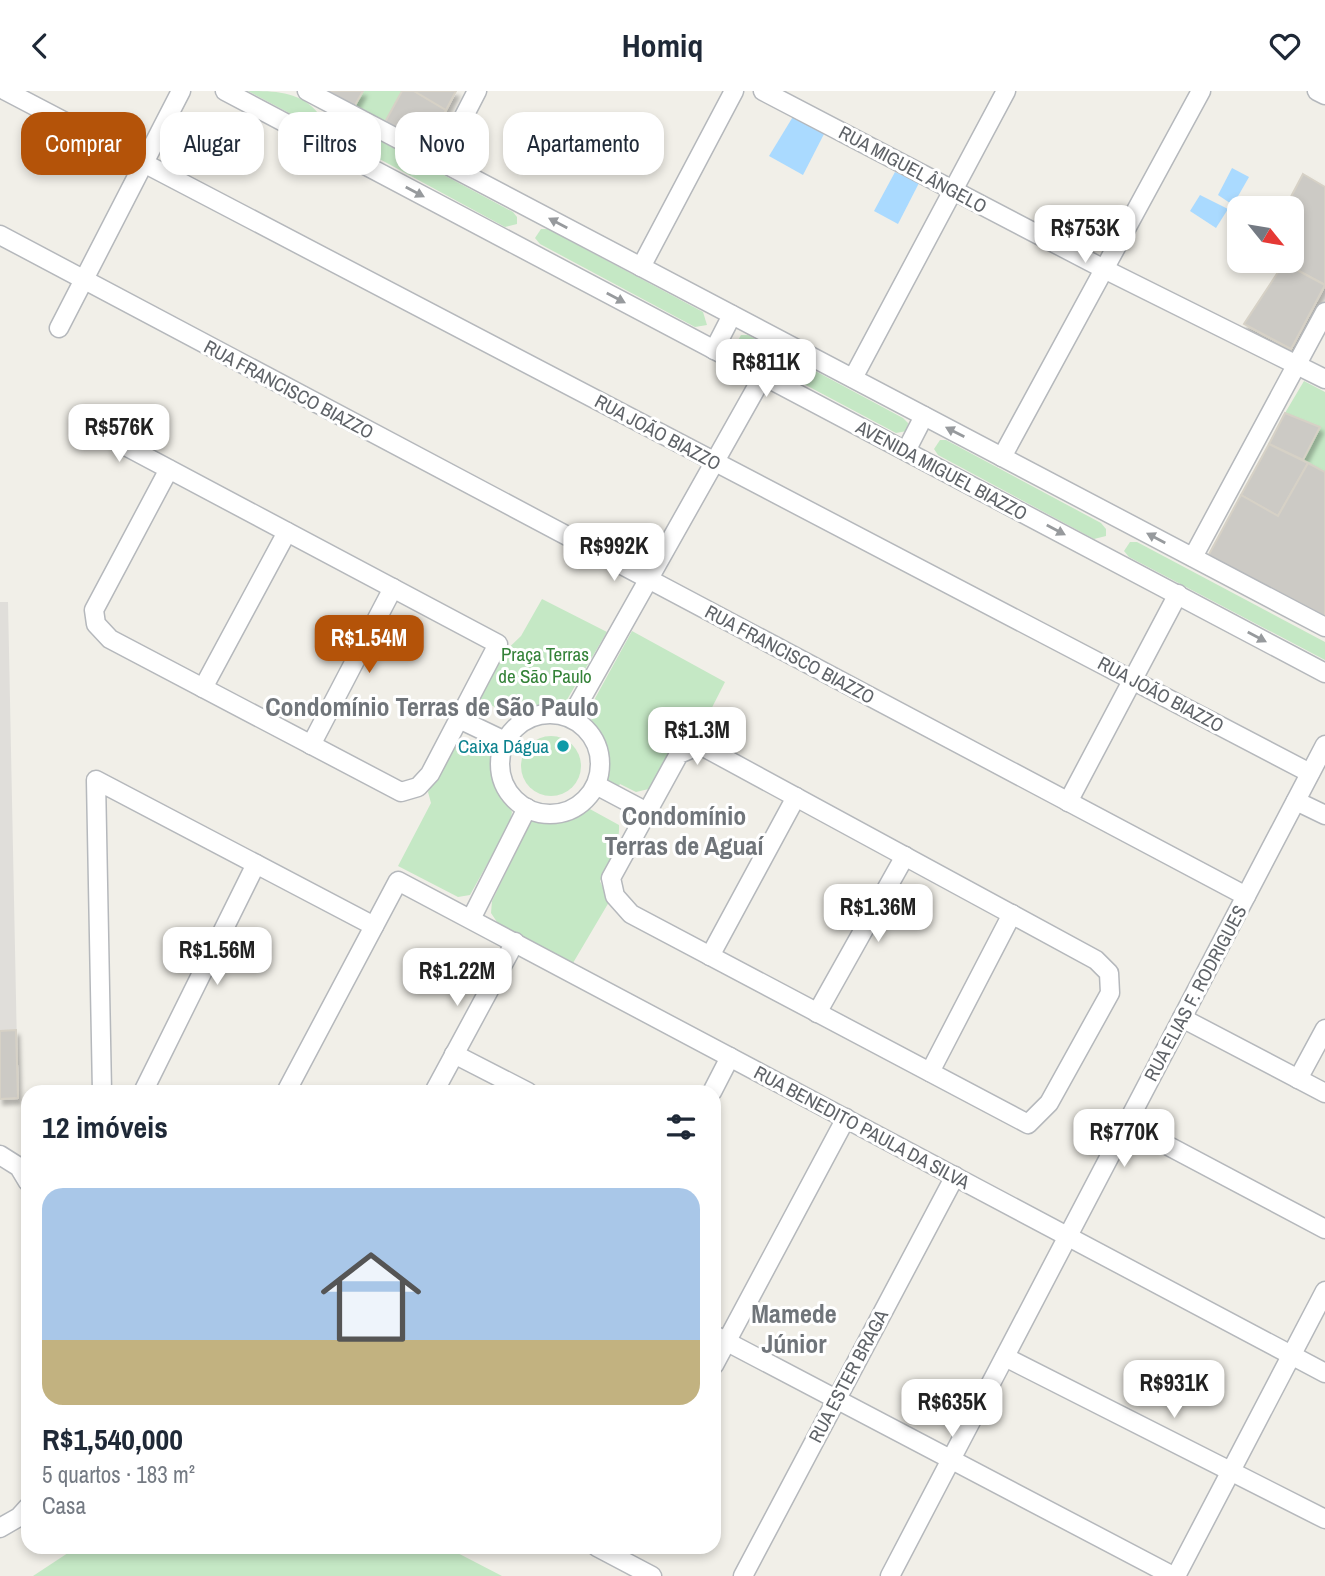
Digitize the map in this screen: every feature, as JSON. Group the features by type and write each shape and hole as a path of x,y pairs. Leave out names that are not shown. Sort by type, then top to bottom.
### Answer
{"street":[{"name":"RUA JOÃO BIAZZO","path":"6,91 46,112"},
{"path":"146,159 181,91"},
{"name":"AVENIDA MIGUEL BIAZZO","path":"225,91 278,119"},
{"name":"AVENIDA MIGUEL BIAZZO","path":"307,91 346,112"},
{"path":"466,112 477,91"},
{"path":"641,267 734,91"},
{"name":"RUA MIGUEL ÂNGELO","path":"763,91 1104,269 1325,379"},
{"path":"853,378 1006,91"},
{"path":"1002,457 1201,91"},
{"path":"1317,91 1325,95"},
{"name":"RUA JOÃO BIAZZO","path":"146,164 1310,773"},
{"name":"AVENIDA MIGUEL BIAZZO","path":"381,174 1325,673"},
{"path":"60,328 138,175"},
{"name":"AVENIDA MIGUEL BIAZZO","path":"467,175 1325,627"},
{"name":"RUA FRANCISCO BIAZZO","path":"0,235 1246,896"},
{"path":"1193,557 1325,312"},
{"path":"714,350 732,315"},
{"path":"571,717 763,376"},
{"path":"906,451 924,417"},
{"path":"86,425 169,469 286,532 498,644 430,773 418,787 401,792 110,639 96,624 94,610 169,469"},
{"path":"203,688 286,532"},
{"path":"311,745 393,588"},
{"path":"1068,802 1178,594"},
{"path":"552,713 571,717 587,729 598,746 601,766 596,785 584,802 566,812 546,814 527,809 512,796 502,779 500,760 505,741 517,726 533,716 552,713"},
{"path":"459,719 505,741"},
{"path":"700,745 1096,960 1109,973 1110,993 1049,1103 1028,1124 631,914 615,896 611,877 647,812 679,754 700,745"},
{"name":"RUA ELIAS F. RODRIGUES","path":"898,1573 951,1459 1325,745"},
{"path":"103,1085 96,780 374,926 290,1085"},
{"path":"596,785 647,812"},
{"path":"709,956 796,797"},
{"path":"1296,801 1325,815"},
{"path":"471,919 527,809"},
{"path":"817,1013 905,856"},
{"path":"146,1085 256,864"},
{"name":"RUA BENEDITO PAULA DA SILVA","path":"374,926 398,881 1325,1373"},
{"path":"930,1072 1013,914"},
{"path":"438,1085 514,942"},
{"path":"1182,1018 1325,1093"},
{"path":"1298,1079 1325,1029"},
{"path":"454,1054 514,1085"},
{"path":"716,1085 730,1057"},
{"path":"721,1336 846,1118"},
{"path":"1126,1124 1325,1229"},
{"path":"0,1156 21,1170"},
{"name":"RUA ESTER BRAGA","path":"743,1576 955,1176"},
{"path":"721,1339 1174,1576 1325,1291"},
{"path":"1005,1357 1325,1518"},
{"path":"0,1528 13,1522 21,1514"},
{"path":"615,1554 652,1576"}],"shaded area":[{"path":"0,602 8,602 18,1098 0,1099"}],"green space":[{"path":"248,91 295,96 317,112 287,112"},
{"path":"363,91 402,91 385,122 381,120 381,112 364,112 354,107"},
{"path":"381,141 395,149 395,167 381,160"},
{"path":"409,175 444,175 513,212 517,217 517,224 505,227"},
{"path":"541,229 548,229 703,312 707,325 695,327 540,244 535,238"},
{"path":"741,335 748,335 903,418 908,423 907,431 896,433 740,350 736,344"},
{"path":"1304,381 1325,392 1325,472 1303,460 1320,427 1285,413"},
{"path":"940,440 946,440 1101,523 1106,529 1106,536 1094,539 938,455 934,449"},
{"path":"1130,542 1137,542 1325,642 1325,660 1129,557 1124,551"},
{"name":"Praça Terras de São Paulo","path":"542,599 607,632 565,703 537,705 515,719 479,698 500,656 521,636"},
{"path":"632,631 725,682 698,735 675,749 653,788 636,792 620,784 617,789 603,781 607,763 605,745 587,713"},
{"path":"545,736 557,736 573,744 579,754 579,778 573,788 557,796 545,796 529,788 521,772 521,760 529,744"},
{"path":"460,737 491,756 503,795 512,812 510,823 470,895 458,897 398,866 431,803 428,792"},
{"path":"588,808 619,825 619,833 614,854 600,881 609,902 573,963 499,925 491,913 492,901 531,821 555,824"},
{"path":"66,1554 460,1554 502,1576 33,1576"}],"water":[{"path":"794,115 824,134 803,175 769,156"},
{"path":"1232,168 1249,177 1238,196 1227,196 1227,201 1218,195"},
{"path":"895,172 919,183 898,224 874,211"},
{"path":"1200,195 1227,208 1216,228 1190,211"}],"building":[{"path":"328,91 363,91 354,107"},
{"path":"402,91 414,91 446,110 395,112 395,128 385,122"},
{"path":"414,91 456,91 446,110"},
{"path":"1303,174 1325,187 1325,285 1302,273 1304,196 1291,196"},
{"path":"1277,273 1303,273 1325,285 1291,349 1244,324"},
{"path":"1285,413 1320,427 1303,460 1269,444"},
{"path":"1269,444 1308,463 1278,516 1241,495"},
{"path":"1308,463 1325,472 1325,619 1207,558 1241,495 1278,516"},
{"path":"16,1030 18,1098 0,1099 0,1031"}],"place":[{"name":"Caixa Dágua","path":"563,746"}],"district":[{"name":"Condomínio Terras de São Paulo","path":"432,706"},
{"name":"Condomínio Terras de Aguaí","path":"684,830"},
{"name":"Mamede Júnior","path":"794,1328"}]}
